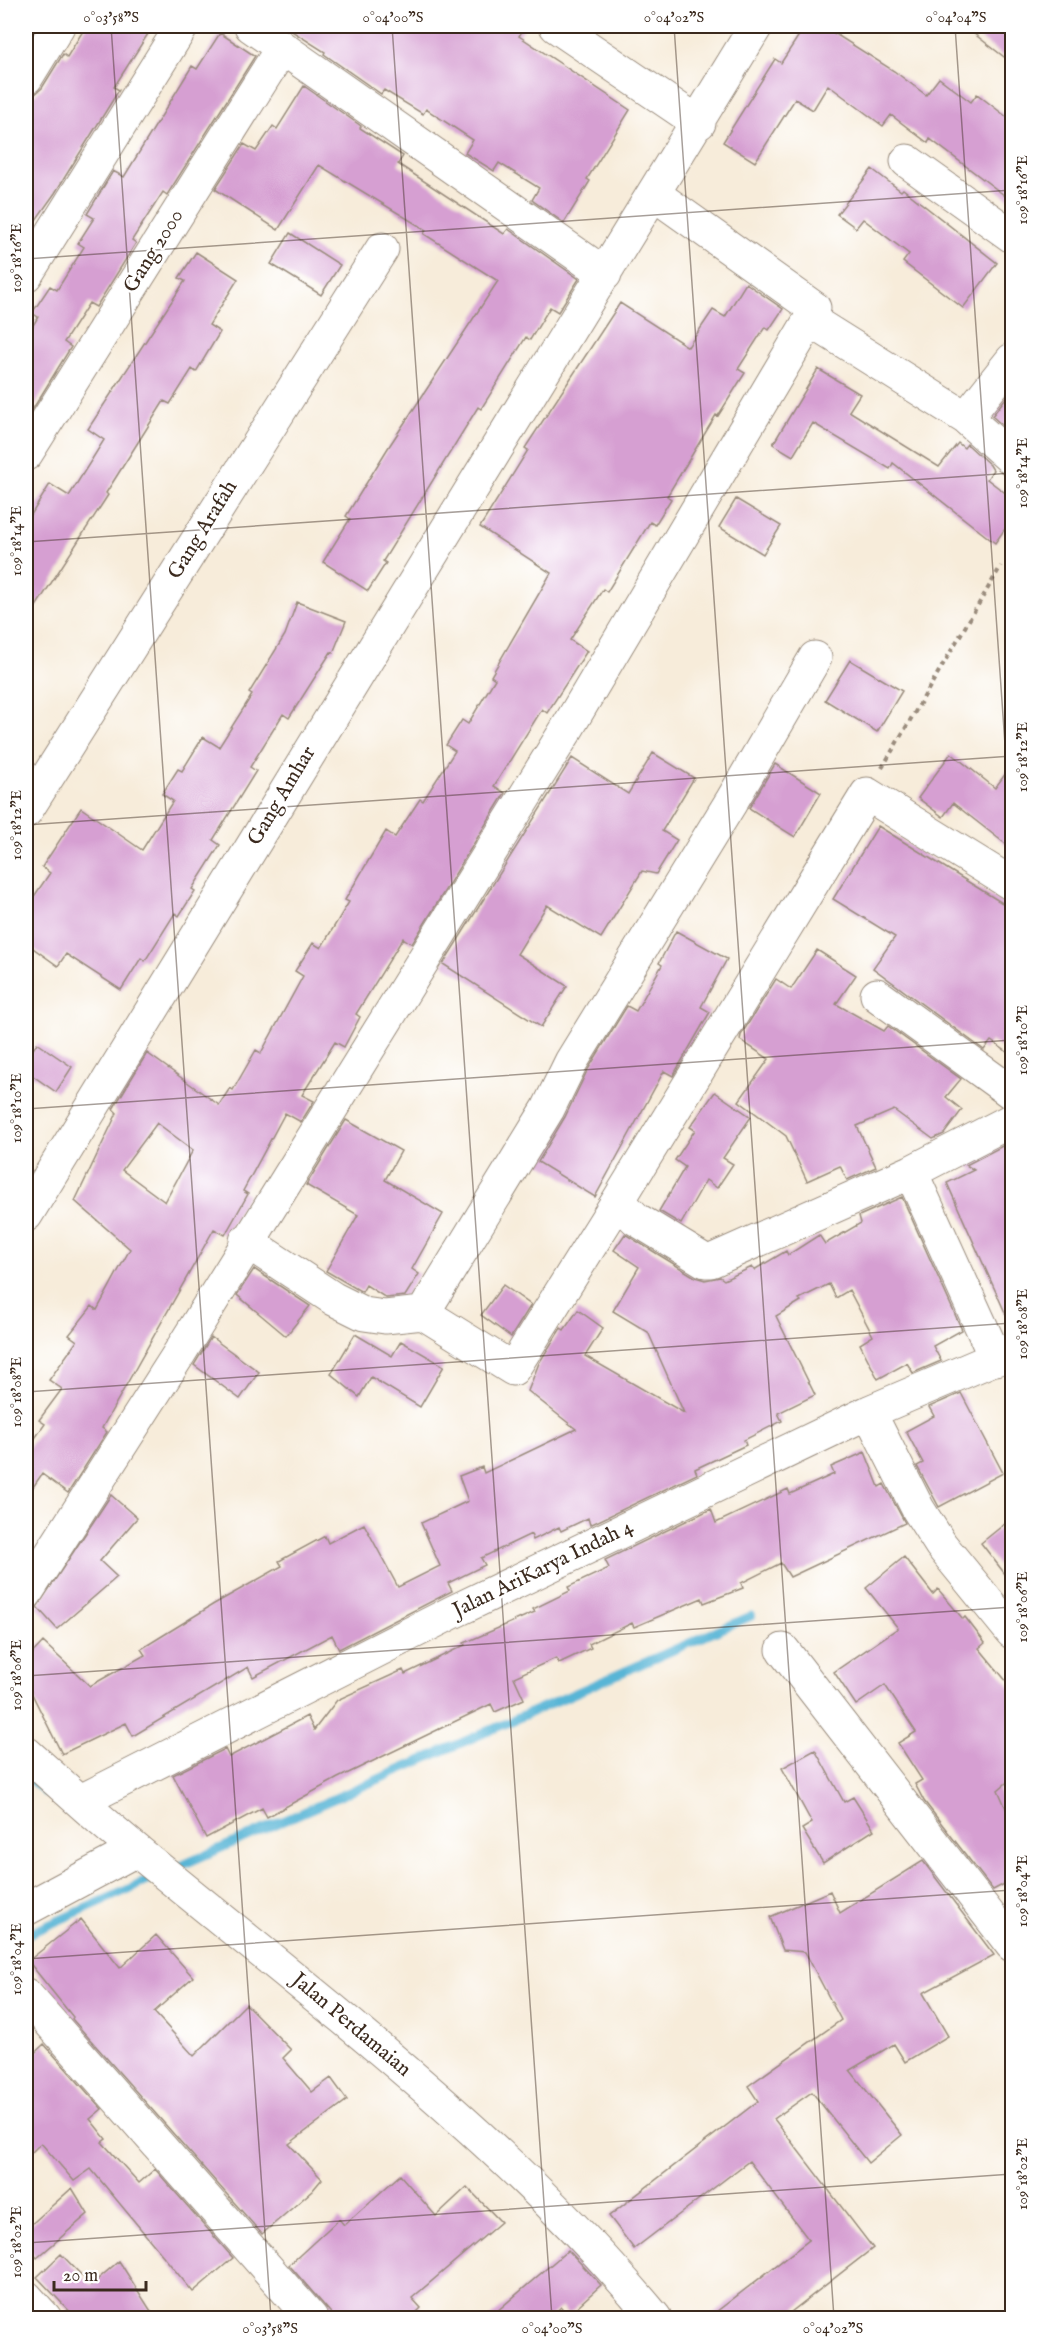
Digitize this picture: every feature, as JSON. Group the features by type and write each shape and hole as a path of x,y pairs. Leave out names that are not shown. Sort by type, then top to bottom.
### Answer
{"street":[{"path":"26,78 58,26"},
{"path":"26,275 182,26"},
{"path":"250,26 605,274"},
{"path":"556,26 699,123"},
{"name":"Gang Amhar","path":"26,1215 538,378 699,123 756,26"},
{"name":"Gang 2000","path":"26,454 282,48"},
{"path":"907,161 1012,236"},
{"path":"26,1593 177,1357 246,1241 565,732 810,320 814,308 654,194"},
{"name":"Gang Arafah","path":"26,811 382,249"},
{"path":"810,320 966,418 1012,459"},
{"path":"966,418 1012,360"},
{"path":"423,1312 548,1109 571,1062 731,802 814,658"},
{"path":"246,1241 334,1299 364,1314 385,1317 423,1312 513,1369 618,1202 867,794 1012,884"},
{"path":"877,995 1012,1093"},
{"path":"618,1202 636,1219 705,1261 711,1261 911,1172 1012,1120"},
{"path":"911,1172 1004,1355"},
{"name":"Jalan AriKarya Indah 4","path":"81,1801 453,1612 869,1412 1004,1355"},
{"path":"869,1412 894,1465 941,1545 1012,1632"},
{"path":"783,1650 1012,1945"},
{"name":"Jalan Perdamaian","path":"26,1753 81,1801 129,1855 173,1878 301,1982 467,2125 575,2227 655,2319"},
{"path":"26,1909 129,1855"},
{"path":"26,1995 311,2319"},
{"path":"26,2297 45,2319"}],"path":[{"path":"867,794 1001,566"}],"building":[{"path":"86,26 153,26 114,87 119,90 55,193 26,234 26,97 34,95 42,88 63,54 67,57"},
{"path":"284,26 525,26 519,36 630,110 587,179 590,181 564,223 532,200 539,188 499,163 494,171 465,153 473,140 426,109 423,114 384,90 381,94 324,54 325,52"},
{"path":"805,26 823,26 894,71 926,95 939,78 971,102 977,94 1012,121 1012,201 930,139 928,143 891,115 883,126 828,85 813,110 795,99 755,162 723,142 775,59 781,63"},
{"path":"964,26 1012,26 1012,63"},
{"path":"220,33 255,56 167,195 163,192 132,240 136,243 96,307 89,303 64,342 71,347 26,420 26,337 38,317 32,313 50,286 57,290 84,247 78,243 94,218 87,214 113,171 124,177 192,66 197,69"},
{"path":"304,86 361,126 360,128 403,156 398,164 504,234 508,229 579,279 558,312 550,307 530,340 526,337 481,409 478,407 383,561 386,563 368,591 323,562 350,519 346,516 388,448 498,281 424,234 426,230 319,165 278,230 215,189 244,144 256,151 273,126 277,129"},
{"path":"872,169 901,191 903,189 997,263 963,308 903,262 909,254 863,219 856,228 837,214"},
{"path":"290,233 340,265 321,295 271,264"},
{"path":"196,252 238,279 209,325 220,332 196,372 192,369 170,404 164,401 106,493 108,495 26,622 26,523 50,484 69,496 104,440 88,429 185,281 179,278"},
{"path":"746,283 783,309 769,330 765,327 738,369 745,373 718,416 716,415 667,496 671,499 655,525 650,522 607,592 603,589 570,640 587,651 547,713 542,709 494,786 505,793 412,944 403,938 356,1014 360,1017 344,1047 335,1042 302,1095 314,1101 301,1122 285,1113 243,1191 248,1194 225,1235 214,1229 102,1428 107,1432 68,1493 42,1474 26,1497 26,1451 45,1424 39,1420 62,1389 49,1380 77,1341 69,1335 92,1306 97,1310 130,1249 75,1201 117,1113 113,1109 147,1053 219,1105 230,1088 233,1090 256,1050 261,1053 303,976 295,971 313,943 321,948 349,902 345,900 386,831 395,837 420,799 423,801 455,751 446,745 462,720 468,724 495,679 491,676 551,573 480,527 528,450 525,448 620,303 688,347 713,310 725,317","holes":["157,1123 193,1150 165,1202 122,1170"]},
{"path":"818,369 860,394 849,411 939,467 958,443 964,448 967,444 990,465 993,470 987,479 1012,498 1012,519 995,543 893,463 890,469 813,423 793,456 773,444"},
{"path":"1012,390 1012,434 992,416"},
{"path":"736,499 781,526 763,554 719,527"},
{"path":"297,602 346,621 333,653 331,652 289,718 283,714 250,767 256,771 213,840 220,845 192,889 195,891 179,916 175,913 145,961 141,958 121,990 66,954 58,966 26,943 26,908 50,873 42,867 81,808 142,850 173,801 162,794 178,769 182,771 203,737 219,747 252,695 249,693 285,635"},
{"path":"850,660 902,691 877,732 825,700"},
{"path":"653,753 694,778 662,831 677,840 656,874 642,871 601,938 547,905 517,954 567,986 541,1027 443,964 572,758 628,794"},
{"path":"951,753 995,788 1012,765 1012,849 953,803 943,817 918,798"},
{"path":"775,764 821,793 795,837 749,808"},
{"path":"878,826 1012,909 1012,1055 991,1041 984,1050 873,968 895,937 833,899"},
{"path":"676,931 727,959 701,1007 710,1012 673,1076 664,1071 595,1197 538,1162 565,1117 587,1071 627,1006 636,1011 662,965 659,963"},
{"path":"817,950 856,975 836,1004 884,1031 888,1026 961,1079 946,1097 962,1110 944,1134 933,1139 894,1110 857,1126 876,1167 847,1180 840,1166 807,1181 786,1136 739,1101 769,1059 740,1040 741,1035 776,979 791,989"},
{"path":"37,1043 72,1067 56,1092 26,1071 26,1060"},
{"path":"715,1092 751,1117 723,1158 733,1164 717,1188 706,1180 681,1224 659,1211 685,1167 675,1160 695,1130 690,1127"},
{"path":"346,1120 401,1151 385,1180 443,1214 412,1269 419,1274 405,1296 386,1298 366,1285 362,1292 326,1271 358,1215 306,1185"},
{"path":"1010,1142 1012,1148 1012,1328 947,1183 974,1170 966,1165"},
{"path":"902,1197 962,1330 933,1346 941,1361 913,1373 907,1363 878,1379 860,1344 873,1336 849,1290 836,1298 829,1284 799,1299 801,1301 776,1316 815,1395 778,1413 782,1421 744,1440 746,1445 695,1469 697,1474 590,1525 588,1518 561,1531 559,1527 533,1540 531,1534 481,1558 485,1565 448,1583 452,1591 339,1649 332,1635 253,1677 248,1667 133,1736 126,1723 62,1754 26,1682 26,1660 43,1642 90,1686 145,1655 141,1649 282,1566 279,1561 325,1536 328,1543 364,1524 398,1587 440,1566 421,1523 468,1501 459,1476 482,1467 484,1473 576,1429 528,1391 539,1363 561,1328 564,1330 578,1310 603,1328 585,1356 684,1413 648,1332 613,1311 639,1267 614,1250 625,1234 695,1277 705,1280 720,1277 724,1280 752,1267 754,1270 786,1251 788,1255 819,1235 825,1244 861,1223 859,1216"},
{"path":"254,1269 310,1306 286,1336 237,1295"},
{"path":"503,1285 531,1305 511,1337 481,1315"},
{"path":"355,1334 392,1356 401,1341 444,1366 420,1407 371,1377 359,1397 331,1374"},
{"path":"211,1337 259,1372 240,1399 194,1365"},
{"path":"961,1393 1003,1473 939,1507 917,1466 923,1463 906,1431 934,1416 929,1407"},
{"path":"865,1452 879,1487 884,1484 905,1523 790,1577 781,1563 741,1583 743,1588 704,1603 702,1598 634,1627 632,1623 589,1644 591,1648 559,1663 556,1658 514,1677 524,1699 495,1712 491,1704 338,1778 267,1817 262,1808 206,1838 173,1775 225,1749 229,1757 307,1716 314,1730 337,1700 403,1670 405,1674 465,1645 464,1643 535,1612 533,1609 570,1591 568,1587 609,1568 605,1560 711,1509 716,1523 788,1489 790,1494 834,1474 831,1467"},
{"path":"111,1495 137,1518 100,1561 117,1577 57,1629 37,1607"},
{"path":"1012,1518 1012,1583 981,1543"},
{"path":"904,1557 933,1594 938,1589 963,1619 965,1617 985,1643 979,1648 1012,1688 1012,1778 998,1790 1012,1822 1012,1880 993,1890 924,1801 915,1784 922,1780 898,1743 916,1732 885,1685 856,1705 834,1672 898,1628 866,1588"},
{"path":"815,1750 844,1802 853,1797 874,1830 823,1863 802,1829 812,1823 782,1768"},
{"path":"923,1861 994,1955 923,1993 948,2036 905,2062 894,2044 850,2070 902,2135 868,2163 812,2092 774,2119 873,2248 782,2319 707,2319 809,2240 749,2161 634,2249 609,2216 758,2101 748,2086 841,2020 805,1952 783,1950 770,1917 830,1891 840,1913"},
{"path":"81,1919 120,1968 156,1935 193,1977 154,2012 194,2056 246,2004 291,2050 283,2058 312,2092 331,2078 347,2100 289,2144 322,2179 312,2191 262,2234 72,2019 73,2017 28,1961"},
{"path":"44,2044 102,2109 90,2119 106,2139 102,2142 139,2183 155,2169 233,2258 193,2292 91,2169 74,2181 41,2143 26,2158 26,2061"},
{"path":"400,2175 436,2216 467,2187 501,2222 412,2298 421,2308 410,2319 336,2319 289,2265 339,2219 344,2225"},
{"path":"72,2188 88,2214 37,2258 26,2245 26,2229"},
{"path":"568,2250 601,2285 568,2315 561,2307 548,2319 488,2319"},
{"path":"61,2254 91,2285 119,2261 156,2319 77,2319 37,2277"}],"waterway":[{"path":"171,1870 751,1616"},
{"path":"26,1775 46,1793"},
{"path":"26,1935 158,1876"}]}
